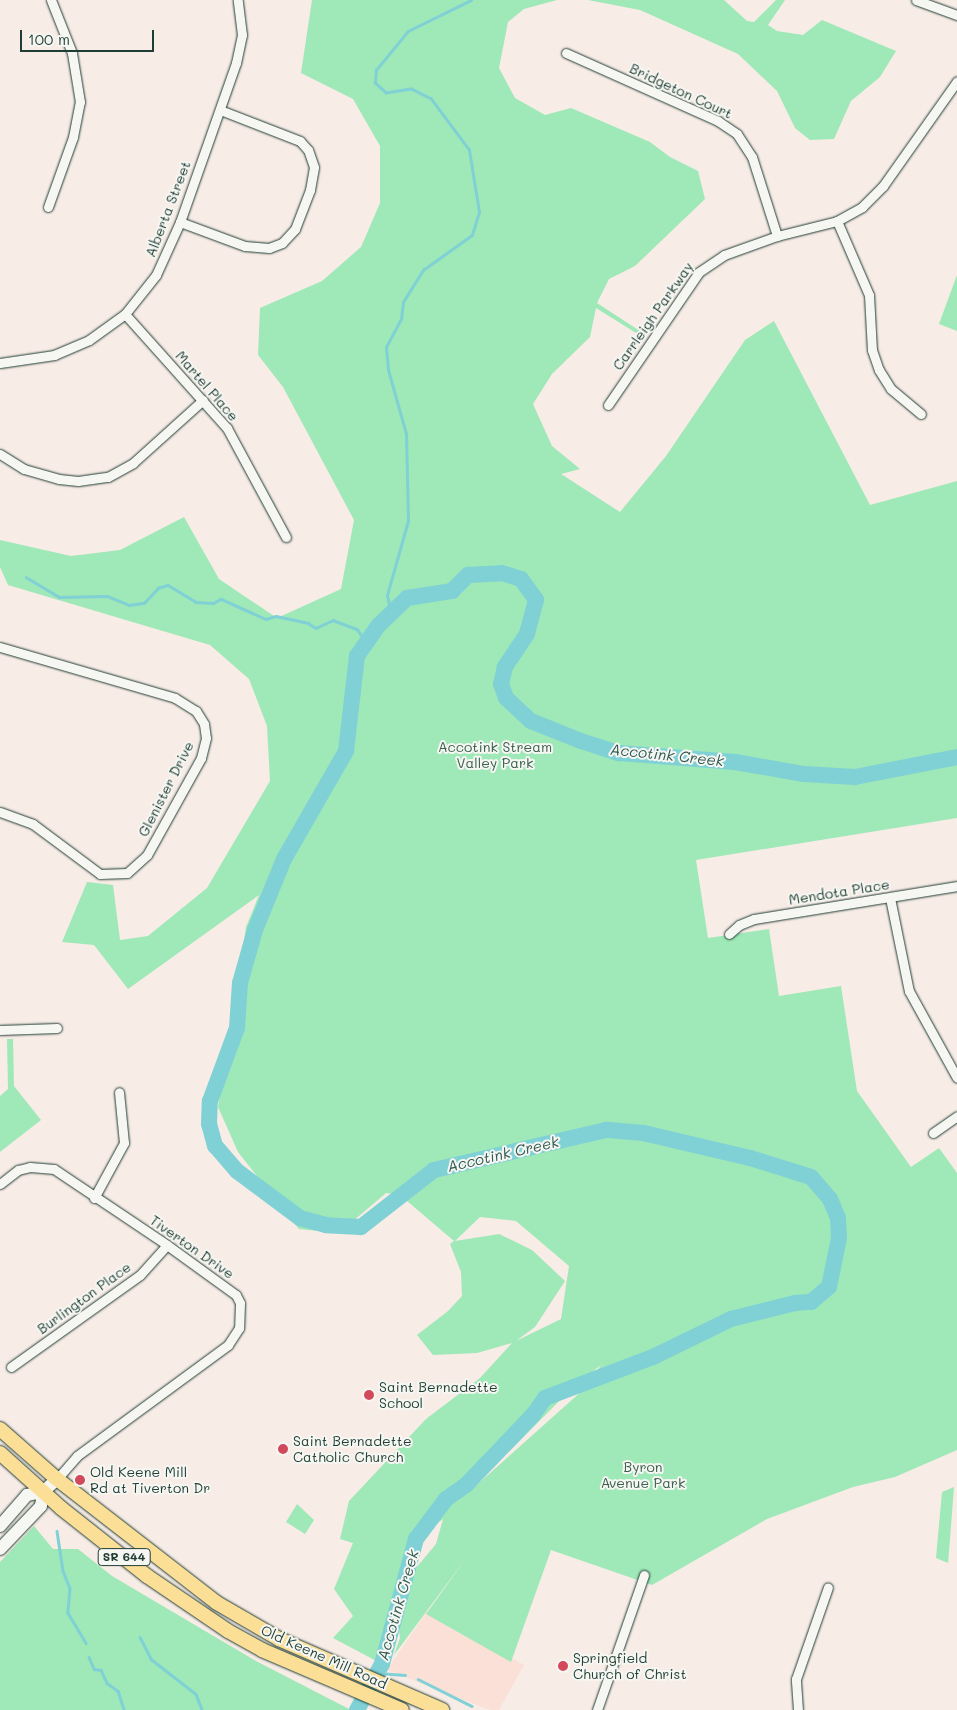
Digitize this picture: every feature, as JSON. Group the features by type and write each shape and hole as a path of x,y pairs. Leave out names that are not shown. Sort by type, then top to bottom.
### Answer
{"main road":[{"name":"Old Keene Mill Road","path":"0,1429 57,1479 220,1605 279,1639 442,1710"},
{"name":"Old Keene Mill Road","path":"0,1453 43,1492 147,1576 221,1627 262,1650 401,1710"}],"street":[{"path":"48,207 74,137 80,102 74,60 51,0"},
{"name":"Alberta Street","path":"0,363 37,360 72,348 125,314 156,275 180,222 239,51 242,26 238,0"},
{"path":"916,0 957,15"},
{"name":"Bridgeton Court","path":"566,53 718,121 737,134 752,157 777,236"},
{"name":"Carrleigh Parkway","path":"608,405 699,272 724,255 777,236 837,221 862,207 883,186 957,81"},
{"path":"180,222 245,246 269,248 282,243 296,229 310,190 314,167 308,150 300,141 220,110"},
{"path":"837,221 869,295 872,350 879,370 891,389 921,414"},
{"name":"Martel Place","path":"125,314 203,400 232,438 286,537"},
{"path":"0,454 24,469 59,479 78,481 108,476 133,463 203,400"},
{"name":"Glenister Drive","path":"0,647 175,698 196,711 204,724 206,738 201,758 148,855 127,873 100,874 33,824 0,812"},
{"name":"Mendota Place","path":"729,934 739,925 754,919 957,886"},
{"path":"890,898 909,991 957,1078"},
{"path":"0,1030 57,1028"},
{"path":"94,1198 124,1144 119,1092"},
{"path":"933,1133 957,1116"},
{"name":"Tiverton Drive","path":"0,1184 18,1170 43,1166 54,1169 94,1198 167,1245 236,1295 240,1303 239,1328 228,1345 77,1456 57,1479"},
{"name":"Burlington Place","path":"11,1367 140,1275 167,1245"},
{"path":"0,1526 27,1495 43,1492 57,1479"},
{"path":"0,1548 41,1506 43,1492"},
{"path":"597,1710 644,1575"},
{"path":"798,1710 796,1679 828,1587"}],"shaded area":[{"path":"428,1610 524,1665 499,1710 490,1710 387,1670"}],"green space":[{"name":"Accotink Stream Valley Park","path":"312,0 557,0 524,9 508,22 499,68 515,98 545,115 571,108 650,142 670,157 698,171 705,199 635,266 609,279 597,303 643,333 641,336 596,308 590,337 552,374 533,404 552,446 580,469 561,474 620,512 666,456 745,340 774,321 870,505 957,481 957,818 696,860 708,938 769,929 779,996 841,986 857,1091 911,1167 939,1148 957,1173 957,1450 895,1477 853,1487 767,1519 652,1585 551,1550 511,1662 426,1614 467,1557 394,1655 400,1638 397,1616 382,1664 333,1638 353,1616 334,1589 353,1543 340,1539 349,1501 426,1419 480,1378 512,1343 477,1353 433,1355 417,1335 448,1311 462,1296 461,1272 450,1244 454,1241 400,1195 386,1193 339,1233 299,1229 238,1152 218,1107 246,927 259,895 128,989 94,945 62,942 87,882 113,885 120,940 148,936 207,888 270,781 267,726 249,679 210,645 8,585 0,567 0,540 71,556 120,550 184,517 219,579 277,618 341,589 354,520 283,387 258,355 260,308 322,281 361,247 380,203 380,146 353,99 301,73","holes":["480,1217 516,1221 569,1266 561,1319 516,1341 535,1327 565,1281 532,1250 499,1234 455,1241","601,1365 583,1390 471,1490 572,1388","443,1519 436,1544 401,1586 416,1539"]},
{"path":"588,0 724,0 747,21 754,22 776,0 785,0 768,25 777,31 803,35 822,20 896,51 880,77 851,101 834,139 810,140 795,128 777,91 738,54 640,10"},
{"path":"957,275 957,331 939,324"},
{"path":"7,1039 13,1039 14,1086 41,1120 0,1152 0,1096 8,1089"},
{"path":"954,1487 948,1563 936,1558 942,1492"},
{"path":"297,1504 314,1520 305,1534 286,1522"},
{"path":"34,1526 53,1549 78,1549 112,1576 256,1661 351,1710 0,1710 0,1562"}],"waterway":[{"path":"391,614 387,595 408,521 406,434 388,370 386,347 401,319 403,302 423,270 472,235 479,212 469,150 431,99 411,89 386,93 375,83 376,70 408,31 471,0"},
{"name":"Accotink Creek","path":"357,1710 382,1664 416,1539 446,1499 466,1485 533,1415 545,1398 653,1357 731,1319 795,1303 811,1302 829,1287 839,1238 838,1218 830,1199 811,1177 750,1158 643,1133 606,1130 434,1170 361,1227 326,1225 300,1218 237,1171 215,1146 209,1124 210,1101 237,1028 240,983 255,930 284,859 346,751 357,656 379,625 407,598 452,591 468,575 502,573 521,579 536,600 527,634 505,667 501,684 506,698 531,721 581,741 619,753 735,762 804,774 855,777 957,757"},
{"path":"26,577 59,597 107,596 129,605 144,603 158,588 168,585 196,602 213,603 221,599 266,619 276,616 308,623 316,628 333,620 357,629 367,643"},
{"path":"57,1531 63,1571 70,1588 68,1613 86,1643"},
{"path":"140,1637 151,1659 196,1694 202,1710"},
{"path":"89,1657 94,1669 101,1670 107,1683 118,1691 124,1710"},
{"path":"378,1673 405,1675"},
{"path":"418,1679 472,1706"}],"place":[{"name":"Saint Bernadette School","path":"369,1395"},
{"name":"Saint Bernadette Catholic Church","path":"283,1449"},
{"name":"Old Keene Mill Rd at Tiverton Dr","path":"80,1480"},
{"name":"Springfield Church of Christ","path":"563,1666"}],"park label":[{"name":"Byron Avenue Park","path":"643,1475"}]}
